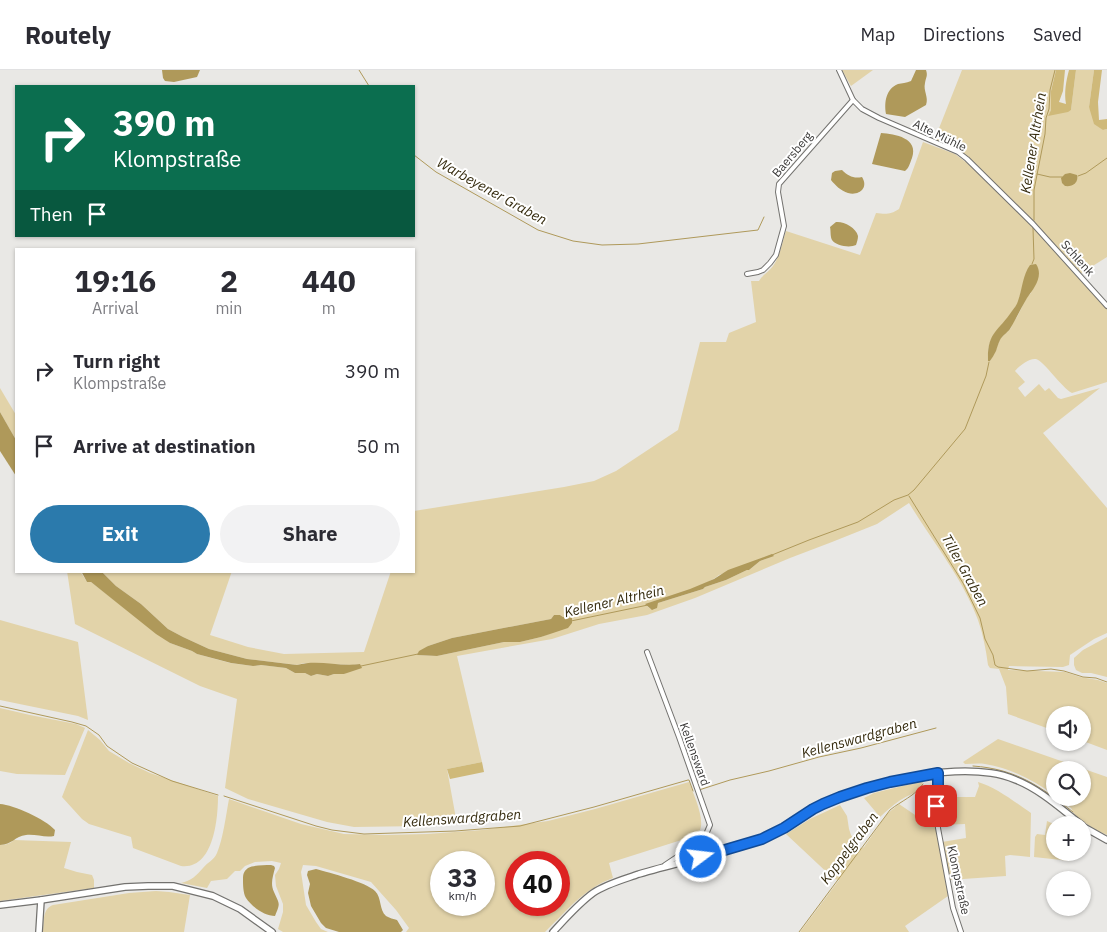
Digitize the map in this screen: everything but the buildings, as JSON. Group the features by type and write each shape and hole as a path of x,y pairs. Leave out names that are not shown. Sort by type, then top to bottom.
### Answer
{"street":[{"name":"Alte Mühle","path":"839,70 853,100 862,109 958,152 1033,224"},
{"name":"Baersberg","path":"747,274 763,270 776,255 784,226 778,192 779,184 853,100"},
{"name":"Schlenk","path":"1033,224 1107,306"},
{"name":"Kellensward","path":"647,652 710,825 704,839 663,867"},
{"path":"553,932 572,911 595,891 663,867 762,839 823,804 890,782 938,773 967,771 992,773 1016,780 1030,787 1071,816"},
{"name":"Klompstraße","path":"938,773 936,818 953,908 961,932"},
{"path":"1091,830 1107,840"},
{"path":"0,905 125,887 173,886 213,896 253,917 272,932"},
{"path":"39,932 41,900"}],"shaded area":[{"path":"162,70 200,70 197,77 174,82 165,81"},
{"path":"842,70 873,70 851,86"},
{"path":"916,70 926,70 926,105 905,117 886,114 885,105 888,93 894,86 911,81"},
{"path":"962,70 1056,70 1051,91 1051,110 1049,115 1071,110 1076,70 1094,70 1089,107 1103,130 1107,129 1107,257 1080,274 971,161 934,141"},
{"path":"1056,70 1065,70 1063,91 1059,102 1066,104 1065,96 1069,70 1076,70 1071,110 1048,116 1051,110 1051,91"},
{"path":"1094,70 1102,70 1098,102 1099,120 1107,119 1107,129 1103,130 1094,124 1089,107"},
{"path":"881,133 904,138 912,146 912,158 905,171 872,164"},
{"path":"923,142 955,154 971,166 1019,212 1107,307 1107,382 1072,393 1036,359 1027,361 1015,371 1025,382 1018,388 1025,397 1039,384 1045,391 1049,388 1061,399 1100,388 1043,433 1107,508 1107,633 1070,655 1069,665 1063,667 1009,666 1008,670 1065,672 1107,683 1107,750 1091,744 1091,706 1046,706 1046,728 1008,714 1006,687 999,669 990,668 988,665 978,620 964,589 909,503 877,524 695,598 647,615 599,624 552,639 457,656 482,762 447,769 457,824 354,827 327,822 248,799 225,788 237,699 200,686 75,624 67,573 81,573 87,582 91,582 170,643 197,654 230,663 286,668 295,673 305,673 311,676 317,674 328,676 344,674 360,664 304,663 297,665 247,659 209,649 168,629 103,573 231,573 210,635 248,647 284,654 364,652 390,573 415,573 415,511 564,487 594,481 616,471 678,430 700,342 726,342 729,333 756,322 751,281 759,281 773,266 786,231 860,255 876,213 890,213 899,209","holes":["1022,288 1031,293 1011,328 1000,339 995,352 990,361 988,361 991,339 1018,303","773,556 760,561 749,570 726,580 658,603 655,609 648,607 646,604 694,588 719,575","554,615 563,617 553,632 541,637 520,642 504,642 437,656 417,655 428,646 452,638 551,619"]},
{"path":"842,170 856,178 862,177 864,188 852,194 834,184 831,180 832,173"},
{"path":"1065,174 1077,175 1077,180 1070,186 1065,186 1061,178"},
{"path":"836,222 846,224 855,230 858,236 856,245 843,246 832,240 830,227"},
{"path":"1036,264 1039,277 1035,286 1010,329 1000,340 992,358 988,361 991,338 1017,304 1024,277 1030,265"},
{"path":"0,388 15,413 15,438 0,412"},
{"path":"0,412 15,438 15,474 0,451"},
{"path":"772,554 774,556 760,561 749,570 703,589 658,603 657,608 652,610 645,604 690,589 714,579 728,570"},
{"path":"82,573 103,573 168,629 209,649 247,659 297,665 305,663 360,664 362,668 344,674 328,676 317,674 311,676 305,673 295,673 286,668 231,663 197,654 170,643 156,634 91,582 87,582"},
{"path":"554,615 572,618 572,623 568,628 520,642 504,642 437,656 417,655 419,651 428,646 452,638 551,619"},
{"path":"0,620 78,642 88,720 78,716 0,700"},
{"path":"1107,637 1107,677 1082,673 1076,670 1074,658 1083,650"},
{"path":"0,708 76,724 85,728 65,775 17,774 0,771"},
{"path":"88,730 109,751 129,763 150,773 218,796 217,817 212,841 201,860 192,865 181,866 133,848 131,837 89,824 62,797"},
{"path":"998,739 1061,761 1046,761 1046,790 1013,772 995,766 965,764 963,762"},
{"path":"482,762 484,772 450,779 447,769"},
{"path":"1091,771 1107,777 1107,835 1091,827 1091,816 1075,816 1068,806 1091,806"},
{"path":"923,781 917,791 899,801 880,817 864,798 874,793"},
{"path":"689,782 698,806 701,825 700,831 694,836 609,863 613,878 584,894 570,907 570,851 505,851 505,916 561,916 545,932 406,932 409,928 371,882 316,866 303,865 301,872 306,905 321,929 328,932 283,932 278,929 283,912 283,904 276,886 275,875 281,863 272,861 255,862 245,866 240,871 235,871 227,879 211,881 207,888 181,883 194,877 216,855 223,834 229,799 301,824 344,834 427,834 482,830 548,821"},
{"path":"978,782 999,791 1031,813 1030,857 1005,856 1006,876 949,880 942,842 966,838 965,824 940,825 939,800 942,797 975,797 979,786"},
{"path":"0,804 21,810 44,821 55,830 54,836 26,835 8,844 0,845"},
{"path":"899,804 921,819 936,826 948,896 905,926 909,932 800,932 839,880 834,879 786,834 810,819 840,805 847,816 851,835 861,849 887,814"},
{"path":"1046,828 1046,858 1034,857 1035,837 1037,834 1045,835"},
{"path":"14,840 71,842 64,868 92,875 94,888 0,901 0,845"},
{"path":"271,865 275,868 272,886 279,903 275,916 263,913 252,905 245,896 243,886 243,877 248,868"},
{"path":"316,869 364,884 375,891 379,897 382,911 387,917 397,920 403,930 401,932 339,932 326,928 311,906 308,893 310,884 307,875 308,871"},
{"path":"156,891 190,895 184,932 43,932 45,913 53,905 129,893"}],"waterway":[{"name":"Warbeyener Graben","path":"359,70 368,85"},
{"name":"Kellener Altrhein","path":"1034,220 1034,190 1055,70"},
{"name":"Warbeyener Graben","path":"415,156 436,172 538,230 573,241 602,245 638,244 758,230 764,217"},
{"path":"1078,176 1086,173 1107,158"},
{"path":"1037,174 1062,177"},
{"name":"Kellener Altrhein","path":"1032,264 1034,259 1033,228"},
{"name":"Kellener Altrhein","path":"772,555 858,522 914,490 965,429 986,376 989,362"},
{"name":"Tiller Graben","path":"909,496 963,583 980,618 985,639 993,655 995,665 1027,671 1051,669 1107,682"},
{"name":"Kellener Altrhein","path":"571,621 648,605"},
{"name":"Kellener Altrhein","path":"361,666 418,654"},
{"name":"Kellenswardgraben","path":"0,706 86,726 99,735 107,746 132,763 172,781 218,795"},
{"name":"Kellenswardgraben","path":"699,790 730,780 936,728"},
{"path":"973,766 1002,771 1027,780 1050,794 1073,812"},
{"name":"Kellenswardgraben","path":"224,796 316,826 364,834 455,831 520,826 688,780 693,791"},
{"name":"Koppelgraben","path":"799,932 890,810 912,795 923,784"}],"route":[{"path":"701,857 762,839 823,804 840,797 867,788 917,776 938,773 936,806"}]}
